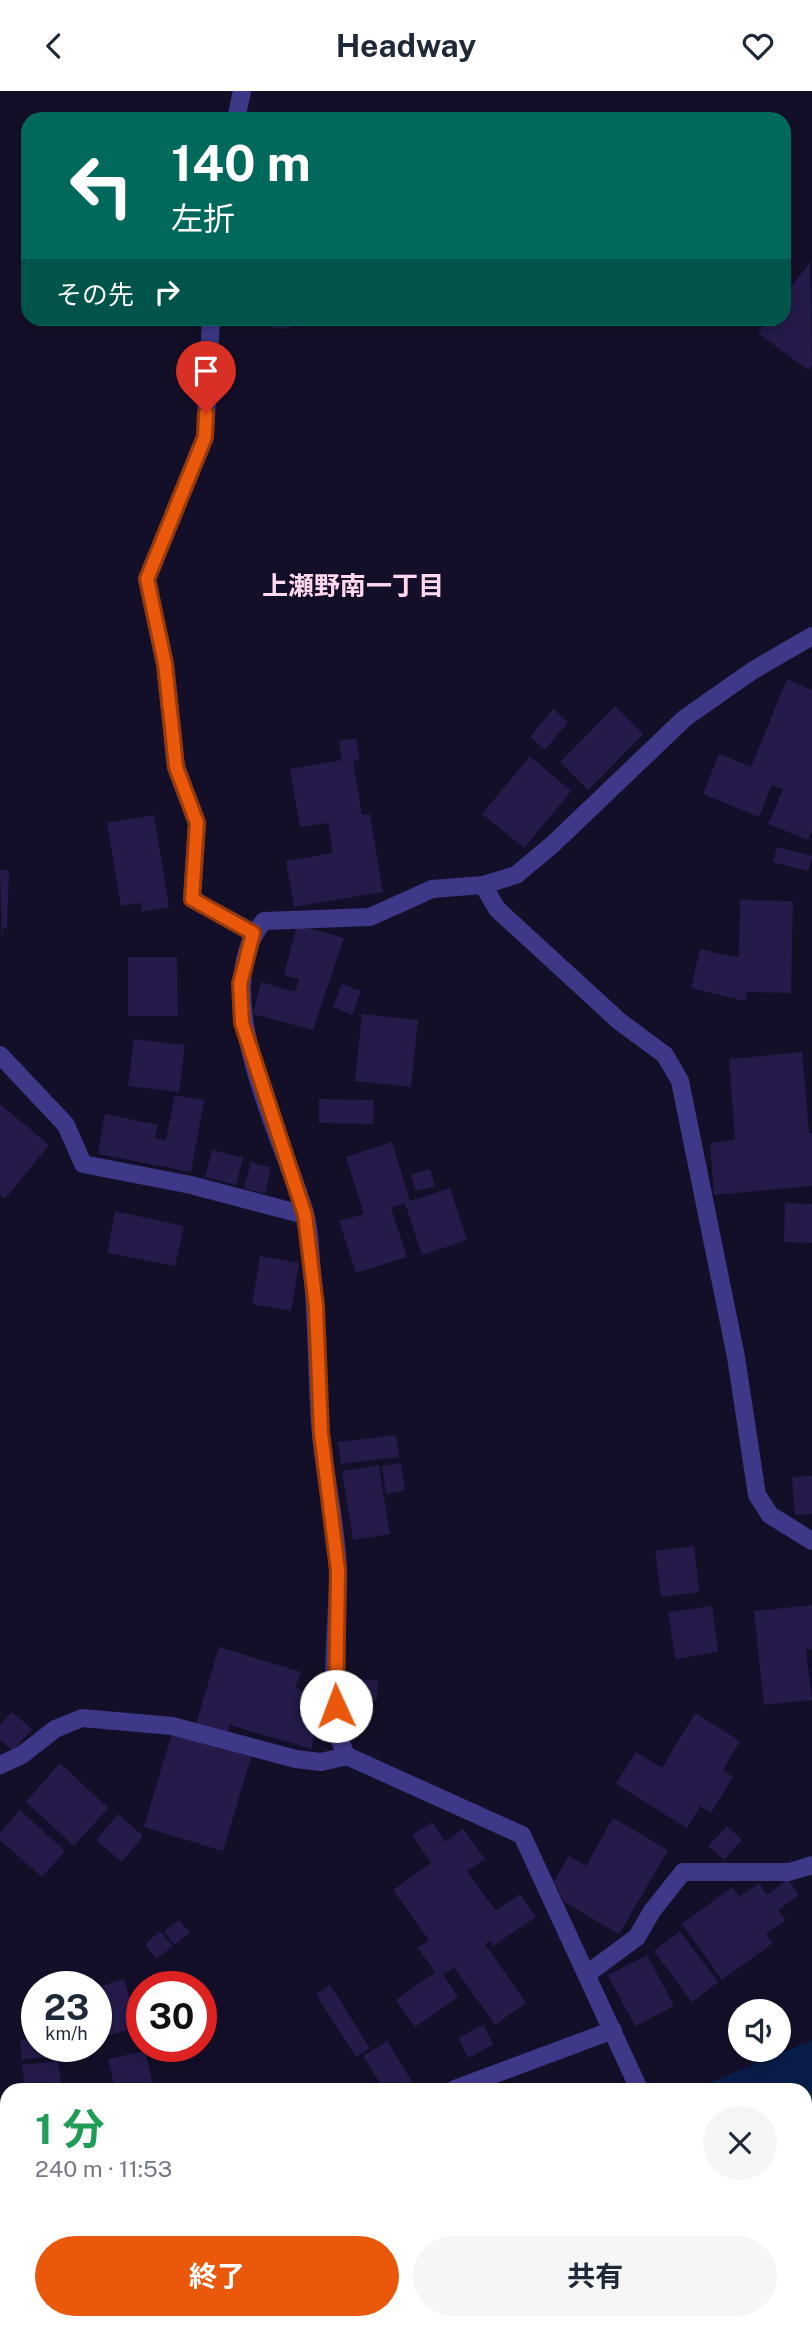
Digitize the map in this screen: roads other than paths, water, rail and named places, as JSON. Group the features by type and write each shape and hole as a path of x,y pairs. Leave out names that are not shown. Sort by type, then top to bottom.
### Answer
{"street":[{"path":"238,112 242,91"},
{"path":"211,326 205,437 147,579 165,664 176,767 197,823 192,899 253,933"},
{"path":"636,2083 522,1835 347,1756 340,1744 335,1687 338,1570 321,1433 318,1329 305,1215 242,1023 240,984 253,933 264,921 370,917 432,889 483,885 516,875 552,845 685,718 752,671 812,636"},
{"path":"483,885 497,909 620,1021 665,1055 680,1081 736,1357 757,1495 770,1515 812,1541"},
{"path":"0,1055 66,1125 83,1164 191,1185 305,1215"},
{"path":"0,1765 22,1755 55,1729 82,1719 172,1726 296,1759 321,1762 347,1756"},
{"path":"587,1974 637,1937 652,1911 683,1872 789,1872 812,1865"},
{"path":"473,2083 616,2036"}],"water":[{"path":"812,2040 812,2083 709,2083 759,2062 791,2062 791,2049"}],"district":[{"name":"上瀬野南一丁目","path":"353,586"}]}
